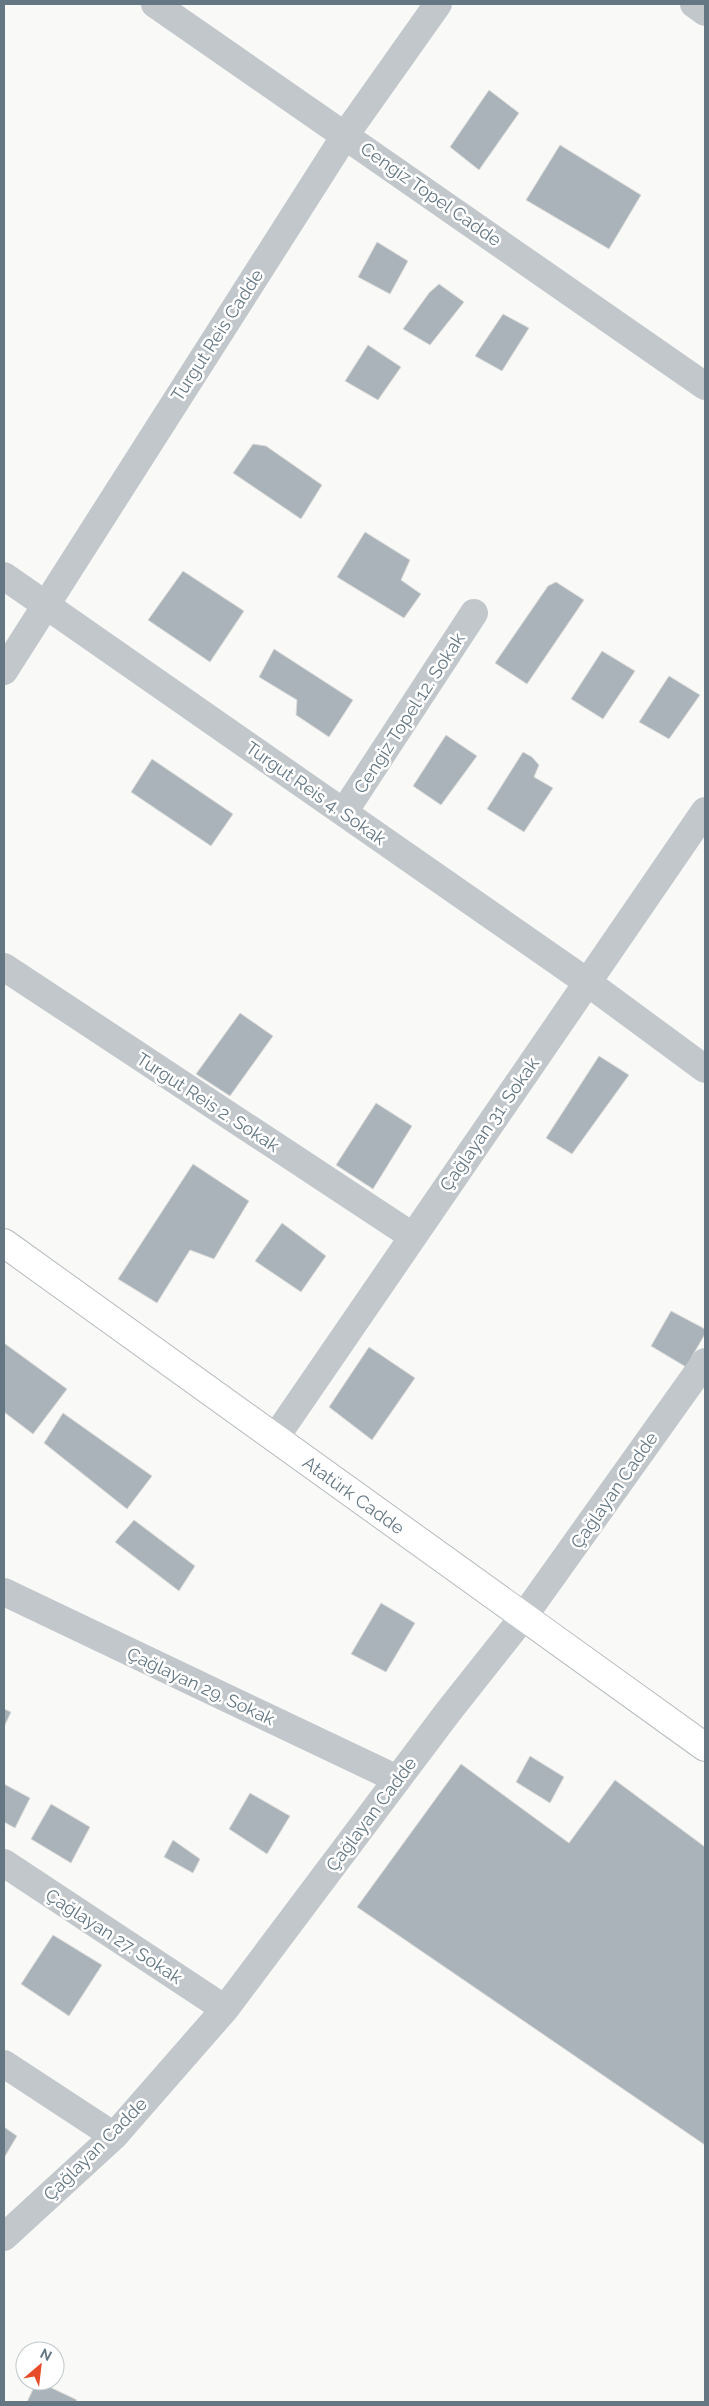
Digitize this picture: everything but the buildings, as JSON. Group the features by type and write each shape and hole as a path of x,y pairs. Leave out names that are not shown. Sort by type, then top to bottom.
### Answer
{"main road":[{"name":"Atatürk Cadde","path":"4,1243 705,1747"}],"street":[{"name":"Cengiz Topel Cadde","path":"155,4 346,134 705,386"},
{"name":"Turgut Reis Cadde","path":"4,671 346,134 438,4"},
{"path":"694,4 705,12"},
{"name":"Turgut Reis 4. Sokak","path":"4,576 587,982 705,1069"},
{"name":"Cengiz Topel 12. Sokak","path":"344,812 474,613"},
{"name":"Çağlayan 31. Sokak","path":"275,1438 705,811"},
{"name":"Turgut Reis 2. Sokak","path":"4,967 412,1236"},
{"name":"Çağlayan Cadde","path":"4,2237 114,2136 225,2009 397,1779 524,1616 701,1375"},
{"name":"Çağlayan 29. Sokak","path":"4,1592 397,1779"},
{"name":"Çağlayan 27. Sokak","path":"4,1864 225,2009"},
{"path":"4,2064 114,2136"}]}
